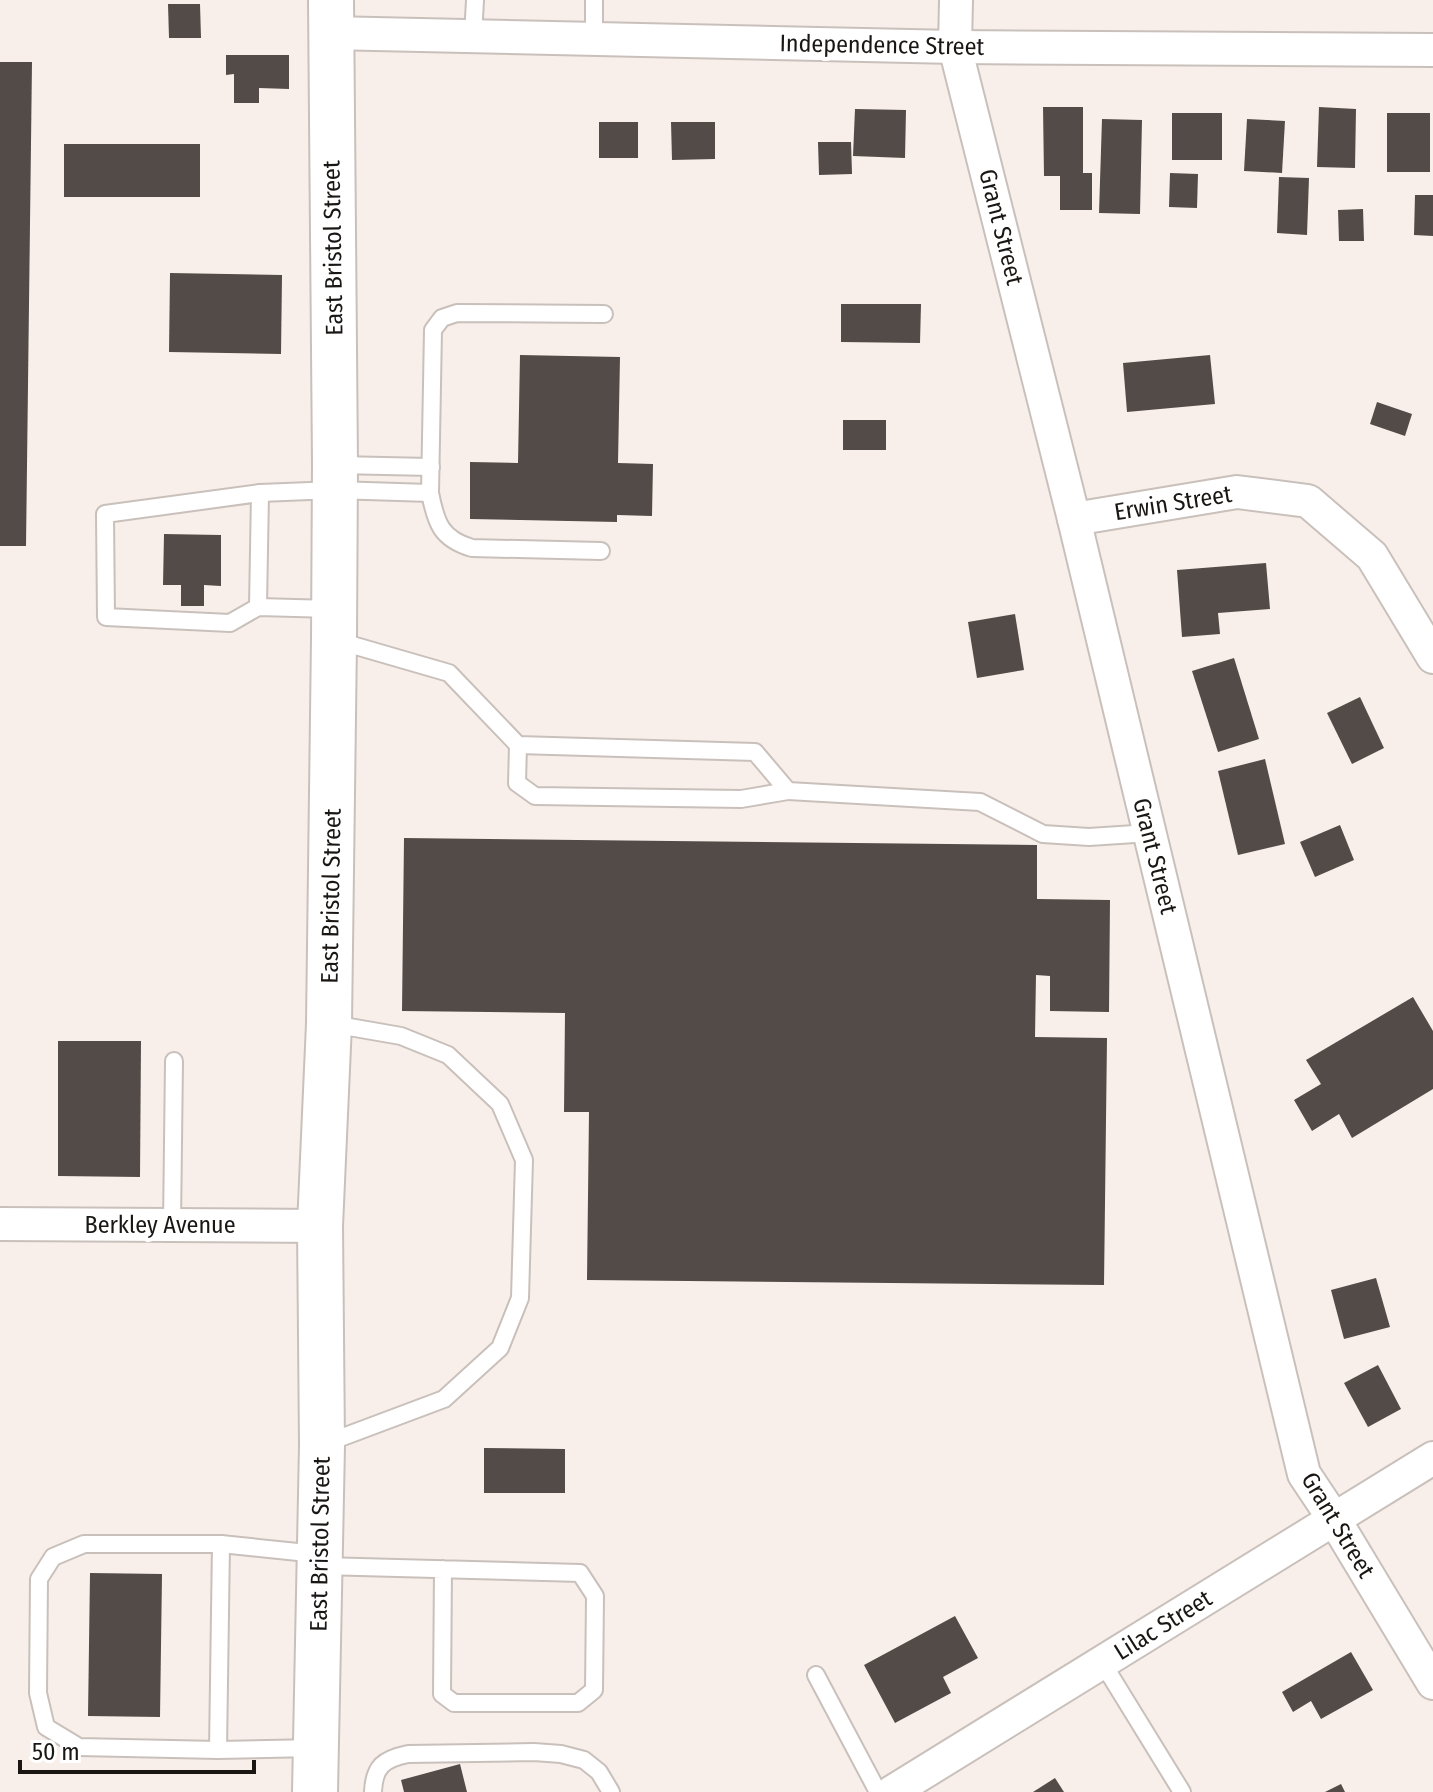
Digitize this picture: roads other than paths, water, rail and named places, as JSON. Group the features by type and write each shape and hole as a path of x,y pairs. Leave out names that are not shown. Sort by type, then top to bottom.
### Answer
{"main road":[{"name":"East Bristol Street","path":"315,1792 322,1445 320,1226 329,1024 334,624 331,16"}],"street":[{"name":"Grant Street","path":"956,0 955,47 1074,519 1304,1474 1433,1683"},
{"name":"Independence Street","path":"331,16 473,37 955,47 1433,50"},
{"name":"Erwin Street","path":"1074,519 1237,492 1308,501 1372,556 1433,657"},
{"name":"Berkley Avenue","path":"0,1224 320,1226"},
{"name":"Lilac Street","path":"892,1792 1433,1458"}],"lane":[{"path":"473,37 475,0"},
{"path":"594,0 594,39"},
{"path":"601,551 472,548 458,544 443,533 430,493 433,330 442,318 457,313 604,314"},
{"path":"431,467 335,477 260,493 105,514 106,617 230,623 258,607 334,624 449,673 518,745 755,752 788,791"},
{"path":"335,477 430,493"},
{"path":"258,607 260,493"},
{"path":"518,745 517,783 535,796 741,799 788,791 980,802 1043,834 1089,837 1150,833"},
{"path":"322,1445 444,1399 500,1348 520,1298 524,1160 500,1104 448,1055 401,1036 329,1024"},
{"path":"172,1225 174,1061"},
{"path":"316,1748 218,1750 79,1747 46,1727 38,1693 39,1579 53,1557 84,1544 221,1544 320,1560 443,1569 580,1573 595,1596 594,1690 578,1703 454,1703 442,1694 443,1569"},
{"path":"218,1750 221,1544"},
{"path":"1102,1662 1182,1792"},
{"path":"816,1675 878,1792"},
{"path":"373,1792 379,1767 393,1757 408,1754 534,1752 584,1760 599,1772 611,1792"}]}
